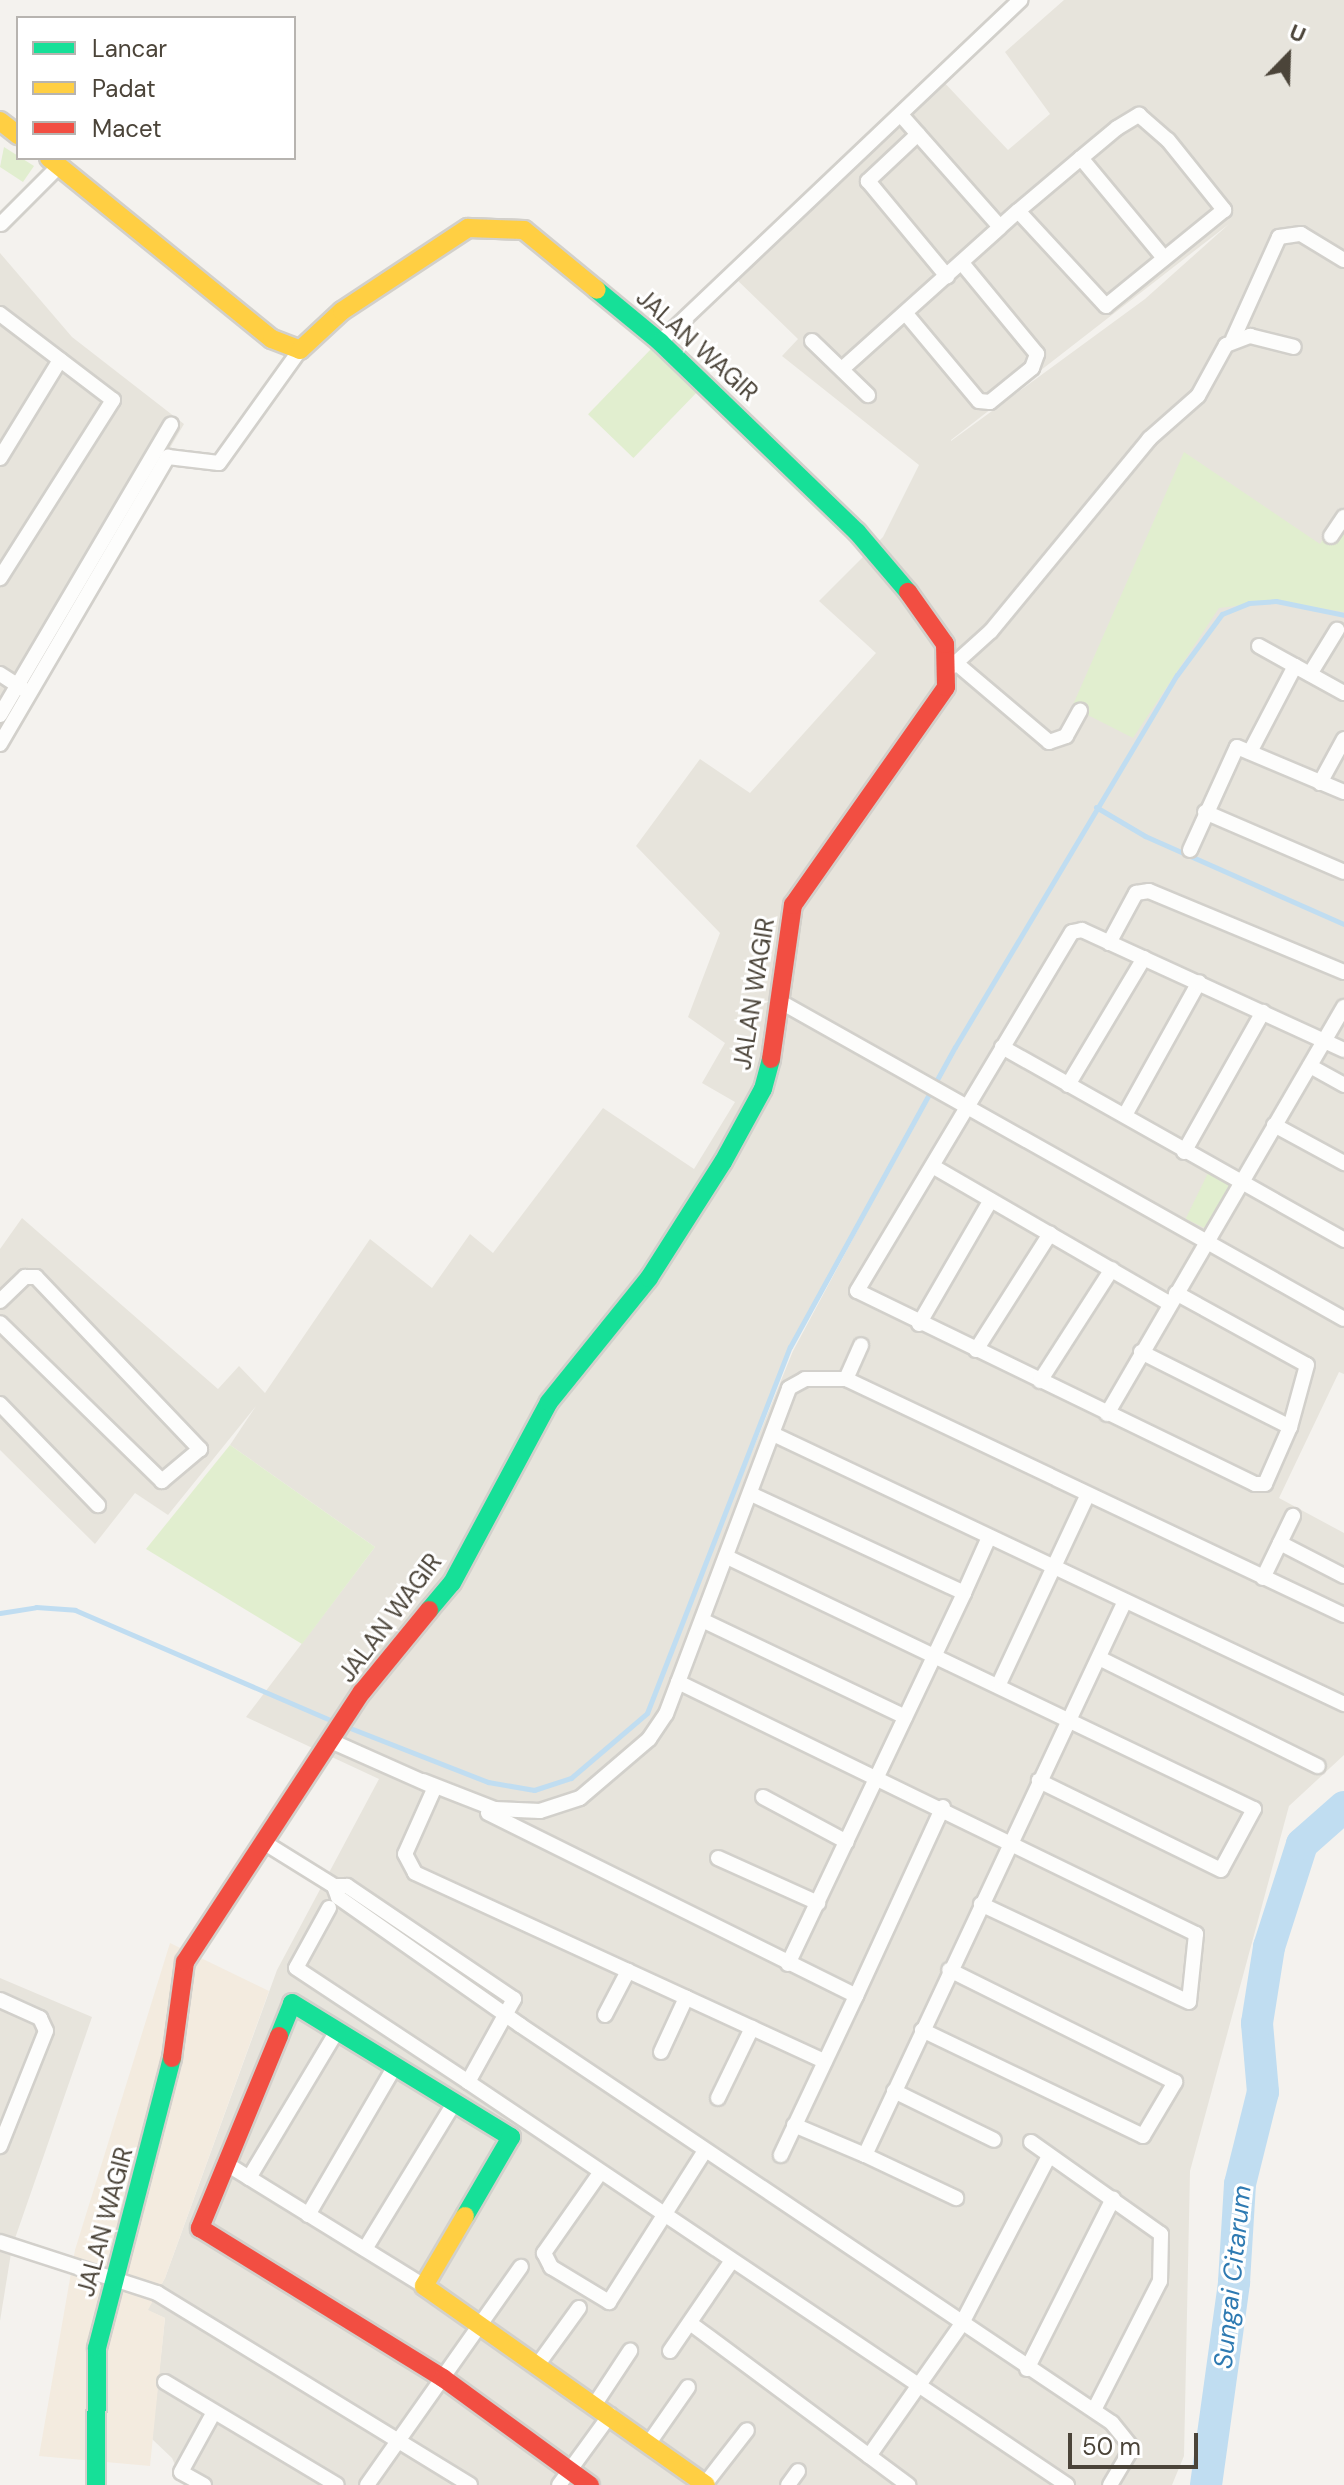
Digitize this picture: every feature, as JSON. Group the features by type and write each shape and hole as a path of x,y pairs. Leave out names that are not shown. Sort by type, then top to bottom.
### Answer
{"street":[{"path":"660,342 1021,0"},
{"path":"901,115 1000,227"},
{"path":"842,369 907,315 1018,211 1132,117 1149,119 1224,210 1106,306 1018,211"},
{"path":"0,121 16,133"},
{"path":"918,134 868,181 947,276"},
{"path":"1081,158 1164,258"},
{"path":"0,715 24,689 168,457 219,463 300,350 272,339 54,162 1,224"},
{"name":"JALAN WAGIR","path":"96,2485 97,2348 113,2279 168,2092 182,1971 393,1649 448,1588 549,1402 649,1278 723,1162 763,1089 793,905 946,687 953,665 945,644 923,609 857,532 660,342 538,239 490,224 468,228 342,311 300,350"},
{"path":"1080,711 1066,736 1049,742 953,665 991,631 1149,439 1194,400 1233,339 1279,237 1301,234 1344,260"},
{"path":"907,315 979,401 990,402 1032,368 1037,354 962,263"},
{"path":"0,578 113,400 1,316"},
{"path":"1233,339 1250,336 1294,347"},
{"path":"812,341 868,395"},
{"path":"0,458 60,360"},
{"path":"0,744 24,689 171,425"},
{"path":"1331,536 1344,517"},
{"path":"1310,674 1337,630"},
{"path":"1259,646 1344,693"},
{"path":"1250,752 1295,666"},
{"path":"0,674 24,689"},
{"path":"1320,783 1344,739"},
{"path":"1190,850 1231,751 1250,752 1344,792"},
{"path":"1205,812 1344,872"},
{"path":"1109,943 1136,893 1149,891 1344,972"},
{"path":"934,1167 1112,1269 1307,1365 1290,1427 1265,1484 1255,1484 1107,1414 857,1291 1072,932 1144,958 1325,1038 1344,1050"},
{"path":"1068,1085 1144,958"},
{"path":"1125,1115 1199,982"},
{"path":"779,1001 946,1092 1204,1244 1344,1319"},
{"path":"1107,1414 1344,1007"},
{"path":"1184,1152 1263,1012"},
{"path":"1002,1047 1344,1240"},
{"path":"1310,1066 1344,1085"},
{"path":"1274,1125 1344,1163"},
{"path":"919,1324 991,1200"},
{"path":"976,1350 1050,1234"},
{"path":"1040,1381 1112,1269"},
{"path":"0,1301 25,1277 36,1277 200,1449 162,1481 0,1323"},
{"path":"846,1379 861,1345"},
{"path":"1141,1352 1290,1427"},
{"path":"429,1784 495,1809 562,1805 600,1785 649,1739 678,1682 796,1382 846,1379 1087,1496 1344,1615"},
{"path":"0,1404 98,1505"},
{"path":"773,1434 1344,1704"},
{"path":"751,1494 964,1593"},
{"path":"999,1684 1087,1496"},
{"path":"1263,1578 1293,1516"},
{"path":"788,1964 989,1537"},
{"path":"1280,1543 1344,1576"},
{"path":"727,1557 1070,1716 1254,1809 1221,1870 1039,1781"},
{"path":"865,2155 949,1970 1125,1601"},
{"path":"702,1620 905,1717"},
{"path":"1099,1658 1318,1766"},
{"path":"678,1682 1012,1840 1196,1934 1189,2002 981,1904"},
{"path":"333,1738 856,1996"},
{"path":"429,1784 405,1854 409,1868 825,2062"},
{"path":"763,1797 847,1842"},
{"path":"781,2155 943,1807"},
{"path":"265,1843 334,1886 338,1897 510,2013 705,2151 1027,2369 1094,2410 1131,2443 1110,2485"},
{"path":"718,1858 818,1903"},
{"path":"329,1908 296,1968 1067,2485"},
{"path":"922,2030 1143,2136 1175,2082 949,1970"},
{"path":"605,2015 628,1971"},
{"path":"661,2052 686,1998"},
{"path":"0,2000 40,2018 46,2031 0,2146"},
{"path":"424,2286 511,2137 292,2003 200,2228 443,2378 564,2478 590,2485"},
{"path":"468,2082 510,2013"},
{"path":"718,2098 752,2028"},
{"path":"249,2178 337,2031"},
{"path":"308,2215 395,2066"},
{"path":"894,2091 994,2140"},
{"path":"365,2249 454,2103"},
{"path":"794,2125 956,2198"},
{"path":"1031,2142 1048,2158 1159,2229 1162,2270 1094,2410"},
{"path":"600,2173 544,2253 551,2267 593,2296 609,2302 705,2151"},
{"path":"869,2456 961,2325 1048,2158"},
{"path":"225,2163 482,2322 706,2485 747,2430"},
{"path":"1027,2369 1113,2199"},
{"path":"0,2242 157,2293 401,2439 470,2485"},
{"path":"670,2351 731,2262"},
{"path":"367,2485 521,2267"},
{"path":"539,2363 579,2308"},
{"path":"690,2323 908,2485"},
{"path":"595,2404 630,2351"},
{"path":"165,2382 337,2485"},
{"path":"649,2443 688,2387"},
{"path":"204,2485 181,2472 214,2412"},
{"path":"564,2478 610,2415"},
{"path":"788,2485 798,2471"}],"shaded area":[{"path":"1064,0 1344,0 1344,1374 1339,1372 1279,1498 1344,1533 1344,1755 1289,1806 1190,2171 1184,2456 1172,2485 184,2485 172,2458 152,2439 165,2318 147,2310 165,2278 277,1970 379,1779 246,1717 375,1547 230,1445 256,1406 168,1515 135,1493 95,1544 0,1450 0,1249 22,1218 218,1389 239,1366 265,1393 370,1239 432,1288 470,1234 493,1253 603,1108 694,1169 735,1102 702,1083 725,1043 688,1017 720,933 636,846 700,759 750,793 876,653 819,601 883,537 919,465 782,356 798,339 733,276 940,78 1008,150 1050,114 1005,52","holes":["1229,224 1145,299 951,441 951,440","863,1220 793,1351 690,1604 790,1347"]},
{"path":"0,253 72,337 184,424 0,736"},
{"path":"170,1943 269,1991 165,2278 148,2310 165,2318 150,2466 39,2456 75,2250"},
{"path":"0,1978 92,2017 12,2247 0,2321"}],"green space":[{"path":"4,147 16,155 16,160 25,160 34,166 23,182 0,167"},
{"path":"652,348 697,392 633,458 588,414"},
{"path":"1184,452 1320,544 1344,508 1344,612 1276,601 1219,608 1133,738 1072,707"},
{"path":"1208,1173 1230,1184 1208,1230 1186,1219"},
{"path":"230,1445 375,1547 302,1644 146,1549"}],"waterway":[{"path":"345,1726 488,1782 534,1790 571,1778 647,1713 790,1347 955,1047 1177,675 1222,614 1249,603 1276,601 1344,615"},
{"path":"1096,807 1145,836 1344,924"},
{"path":"0,1613 36,1607 75,1610 335,1722"},
{"name":"Sungai Citarum","path":"1206,2485 1234,2282 1240,2184 1263,2092 1257,2023 1269,1947 1302,1844 1344,1807"}],"traffic: fast":[{"path":"597,290 660,342 857,532 908,592"},
{"path":"429,1610 452,1583 549,1402 649,1278 723,1162 763,1089 771,1059"},
{"path":"279,2036 292,2003 511,2137 465,2216"},
{"path":"96,2485 97,2348 172,2058"}],"traffic: slow":[{"path":"0,121 16,133"},
{"path":"51,160 272,339 300,350 342,311 468,228 524,230 597,290"},
{"path":"465,2216 424,2286 706,2485"}],"traffic: jam":[{"path":"771,1059 793,905 946,687 945,644 908,592"},
{"path":"172,2058 185,1962 362,1692 429,1610"},
{"path":"279,2036 200,2228 443,2378 590,2485"}]}
